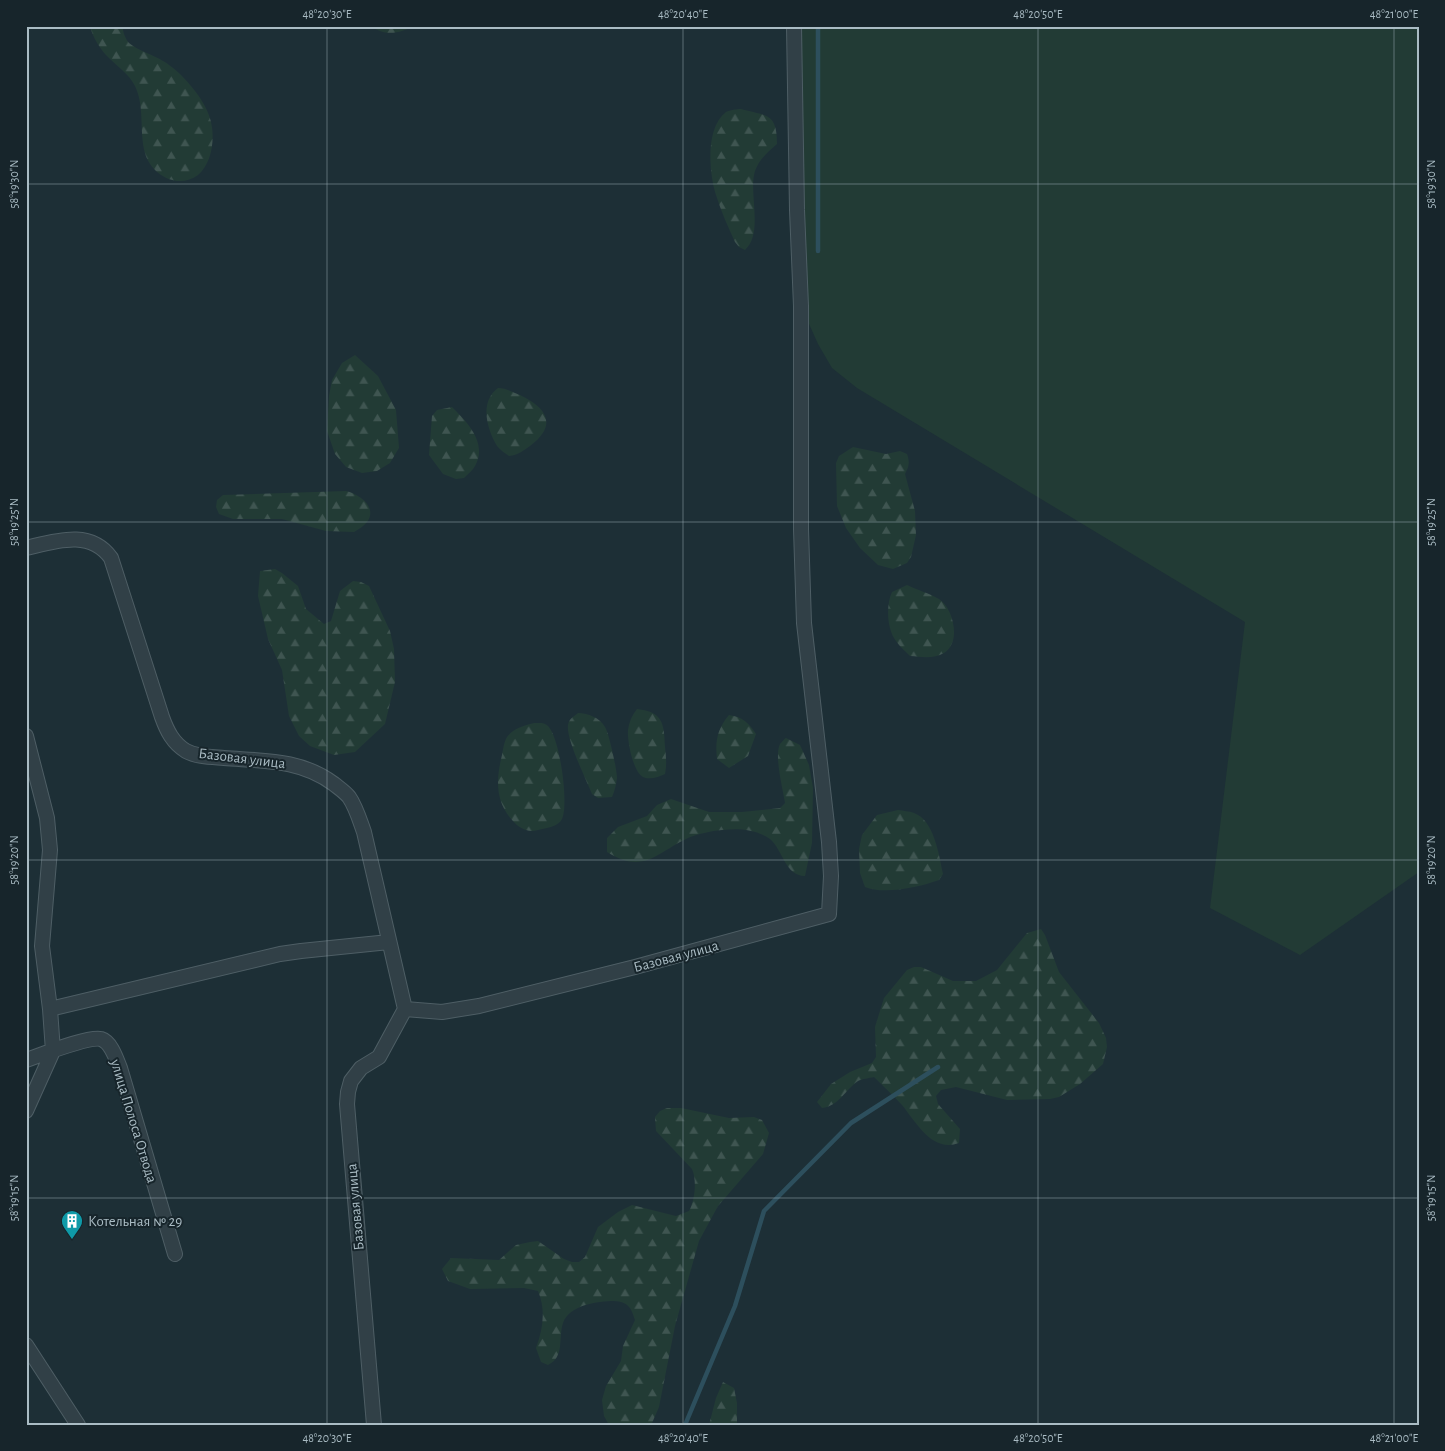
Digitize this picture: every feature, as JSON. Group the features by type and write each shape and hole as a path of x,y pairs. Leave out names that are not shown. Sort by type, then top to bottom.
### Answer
{"street":[{"name":"Базовая улица","path":"405,1009 442,1012 479,1006 635,967 829,914 831,876 829,842 803,614 800,529 800,306 794,26"},
{"name":"Базовая улица","path":"26,548 62,540 84,540 95,543 104,549 111,558 167,731 174,741 187,751 200,755 276,762 304,768 321,775 348,796 364,832 405,1009 379,1057 361,1068 351,1081 347,1104 374,1425"},
{"path":"26,736 47,818 50,850 42,946 53,1051 26,1111"},
{"path":"50,1009 280,954 302,950 389,942"},
{"name":"улица Полоса Отвода","path":"26,1060 91,1039 102,1039 115,1055 175,1254"},
{"path":"26,1345 78,1425"}],"green space":[{"path":"90,26 123,26 124,35 129,43 159,59 178,72 199,96 209,114 213,136 209,157 203,170 198,175 182,181 174,180 159,174 153,168 148,161 143,145 140,102 135,86 127,74 103,51 95,39"},
{"path":"372,26 414,26 404,31 387,33"},
{"path":"794,26 1419,26 1419,872 1300,955 1210,908 1245,622 857,388 832,368 818,344 801,306"},
{"path":"741,109 769,118 775,126 777,134 777,144 761,159 755,171 753,180 754,233 751,243 745,250 735,242 722,213 714,186 710,151 719,119 726,112"},
{"path":"355,355 378,376 396,410 399,448 390,463 377,471 362,473 346,467 335,454 327,431 332,380 342,363"},
{"path":"498,388 509,390 529,400 542,411 546,418 544,431 539,438 518,454 509,456 501,450 490,432 487,416 488,401"},
{"path":"452,407 469,426 479,449 473,469 464,478 456,479 443,474 429,455 432,416 437,410"},
{"path":"853,447 886,454 900,451 907,454 909,460 905,474 915,511 916,535 911,557 907,563 893,569 878,565 860,548 846,528 837,506 836,463 839,456"},
{"path":"346,491 366,502 370,511 367,522 354,532 326,531 282,519 233,519 219,514 216,507 217,500 223,495"},
{"path":"275,569 298,586 306,609 324,624 331,621 340,591 353,581 369,586 390,631 394,649 395,682 385,724 355,752 334,755 310,746 299,736 289,716 282,670 268,639 258,596 260,571"},
{"path":"907,585 939,599 948,610 954,625 954,633 950,648 944,653 932,657 910,656 894,638 889,622 888,609 890,597 892,592"},
{"path":"637,709 657,716 663,725 666,767 665,774 660,776 645,778 636,769 630,748 628,730 631,719"},
{"path":"578,713 590,715 597,719 607,731 617,778 612,797 598,798 592,794 577,759 570,740 568,725 570,720"},
{"path":"729,715 745,721 756,734 748,756 729,768 717,759 716,747 719,731"},
{"path":"534,723 548,726 556,743 564,786 564,811 562,819 558,824 530,831 517,825 506,813 498,789 498,781 504,744 507,737 516,729"},
{"path":"786,738 800,745 809,765 813,788 812,843 805,876 793,872 770,839 759,833 747,830 722,830 696,835 658,855 640,862 620,859 607,852 607,838 618,827 647,816 657,805 671,799 709,812 742,812 780,808 785,803 778,764 778,749"},
{"path":"898,810 908,811 921,817 931,830 940,857 943,874 939,880 902,889 882,890 865,887 860,873 859,849 862,835 877,815"},
{"path":"1041,929 1059,972 1099,1023 1106,1038 1107,1047 1103,1064 1080,1084 1059,1097 1050,1099 1007,1100 956,1087 941,1090 936,1096 938,1104 960,1129 959,1143 949,1145 941,1144 926,1134 902,1105 874,1077 858,1081 828,1107 822,1108 817,1102 831,1084 850,1072 872,1063 876,1057 875,1027 884,998 907,970 921,967 953,981 976,981 997,970 1027,933"},
{"path":"667,1108 681,1108 729,1118 754,1117 762,1120 769,1133 763,1154 718,1206 699,1241 675,1326 659,1407 652,1423 650,1425 609,1425 604,1416 602,1400 606,1386 621,1361 623,1346 635,1320 626,1304 614,1301 600,1302 585,1305 571,1312 563,1323 557,1357 548,1365 541,1362 536,1348 543,1320 542,1305 538,1291 524,1288 470,1289 448,1281 442,1269 451,1258 499,1260 516,1245 538,1241 564,1259 579,1262 585,1257 598,1227 618,1212 632,1205 676,1216 689,1211 695,1190 692,1169 656,1131 655,1117 660,1111"},
{"path":"723,1382 734,1388 737,1403 737,1425 709,1425 716,1398"}],"waterway":[{"path":"818,26 818,251"},
{"path":"685,1425 735,1306 764,1211 851,1123 938,1067"}],"place":[{"name":"Котельная № 29","path":"72,1240"}]}
